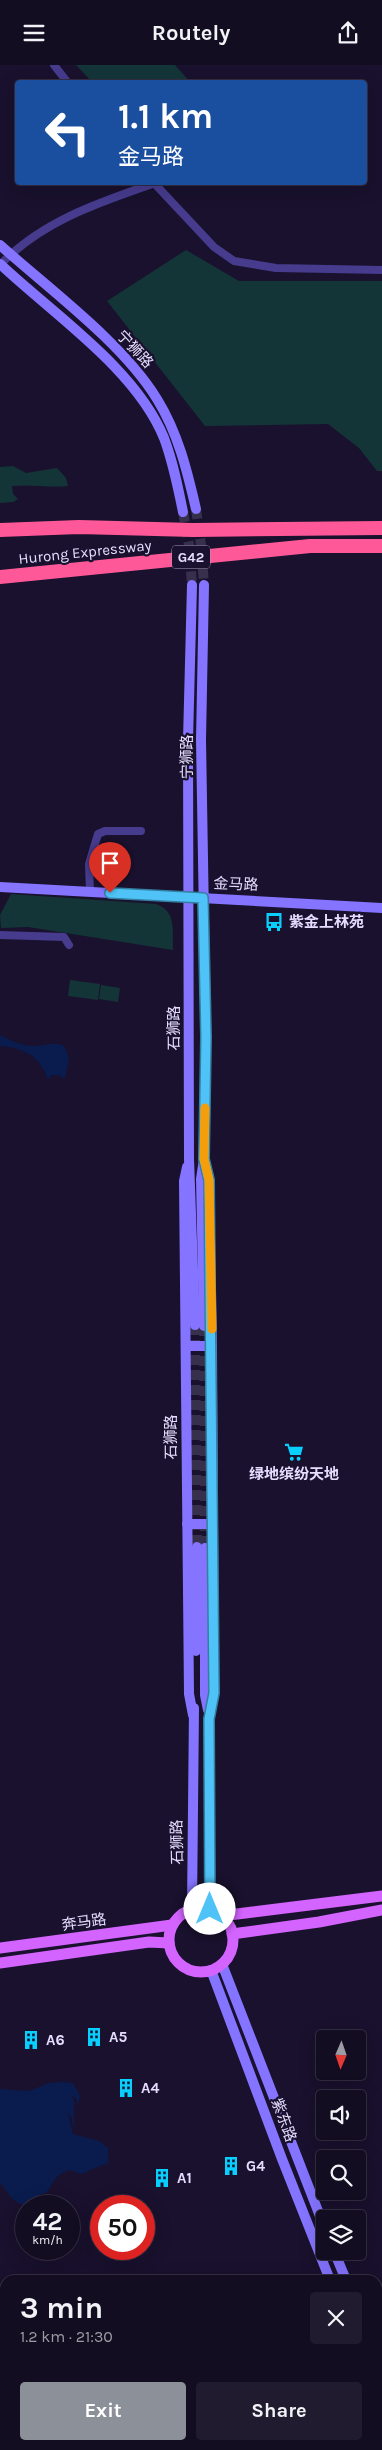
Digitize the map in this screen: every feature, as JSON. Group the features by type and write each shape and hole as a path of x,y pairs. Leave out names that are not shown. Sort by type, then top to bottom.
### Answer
{"highway":[{"name":"Hurong Expressway","path":"0,530 79,527 193,530 382,528"},
{"name":"Hurong Expressway","path":"0,577 310,545 382,547"}],"main road":[{"name":"宁狮路","path":"0,245 81,316 139,374 156,398 174,431 185,461 196,509"},
{"name":"宁狮路","path":"0,265 107,359 127,379 143,401 163,438 175,472 183,512"},
{"name":"宁狮路","path":"189,897 188,740 192,585"},
{"name":"宁狮路","path":"203,898 201,740 204,585"},
{"name":"金马路","path":"0,887 382,908"},
{"name":"石狮路","path":"189,897 189,1159 200,1325 201,1179 204,1159 206,1037 203,898"},
{"name":"石狮路","path":"189,1159 184,1181 189,1694 193,1715"},
{"name":"石狮路","path":"204,1159 209,1180 212,1346 214,1693 209,1719"},
{"path":"186,1346 212,1346"},
{"path":"187,1524 213,1524"},
{"name":"石狮路","path":"192,1909 193,1715 196,1695 201,1548 205,1695 209,1719 210,1909"},
{"path":"221,1916 382,1896"},
{"path":"192,1909 210,1909 221,1916 229,1926 232,1934 232,1946 222,1963 211,1970 200,1972 179,1964 172,1955 169,1943 172,1925 184,1913 192,1909"},
{"path":"232,1934 319,1923 382,1910"},
{"name":"奔马路","path":"0,1948 172,1925"},
{"name":"奔马路","path":"0,1963 149,1942 169,1943"},
{"name":"紫东路","path":"222,1963 273,2100 317,2210"},
{"name":"紫东路","path":"211,1970 328,2275"},
{"path":"338,2260 344,2275"}],"street":[{"path":"54,65 66,80"},
{"path":"0,265 11,254 70,214 150,185"},
{"path":"157,185 214,247 234,261 276,268 382,270"},
{"path":"90,892 89,864 98,834 106,831 141,831"},
{"path":"0,935 64,937 68,940 69,945"}],"green space":[{"path":"76,65 175,65 188,80 90,80"},
{"path":"186,250 239,281 382,281 382,471 377,471 359,448 328,424 205,426 107,301"},
{"path":"13,466 26,473 57,468 66,478 68,486 12,486 13,494 18,499 13,502 0,503 0,467"},
{"path":"11,894 156,904 163,907 170,917 173,929 173,950 28,927 1,928 0,915"},
{"path":"70,980 100,984 98,1000 68,996"},
{"path":"101,985 120,988 118,1002 99,999"}],"water":[{"path":"0,1035 26,1045 53,1044 64,1046 69,1057 65,1078 50,1075 50,1078 47,1078 44,1070 35,1058 23,1051 0,1046"},
{"path":"49,2083 73,2083 80,2096 78,2108 77,2099 71,2095 74,2101 74,2129 71,2116 68,2114 73,2134 99,2141 108,2148 108,2163 81,2174 69,2170 56,2178 46,2193 40,2195 15,2195 15,2200 0,2183 0,2089 29,2091"}],"tunnel":[{"path":"196,509 204,585"},
{"path":"183,512 189,545 192,585"},
{"path":"195,1325 197,1547"},
{"path":"204,1326 205,1548"}],"slow traffic":[{"path":"205,1108 204,1159 209,1180 212,1329"}],"place":[{"name":"紫金上林苑","path":"274,922"},
{"name":"绿地缤纷天地","path":"294,1452"},
{"name":"A5","path":"94,2037"},
{"name":"A6","path":"31,2040"},
{"name":"A4","path":"126,2088"},
{"name":"G4","path":"231,2166"},
{"name":"A1","path":"162,2178"}],"route":[{"path":"110,893 203,898 206,1037 204,1159 209,1180 212,1381 214,1693 209,1719 210,1909"}]}
